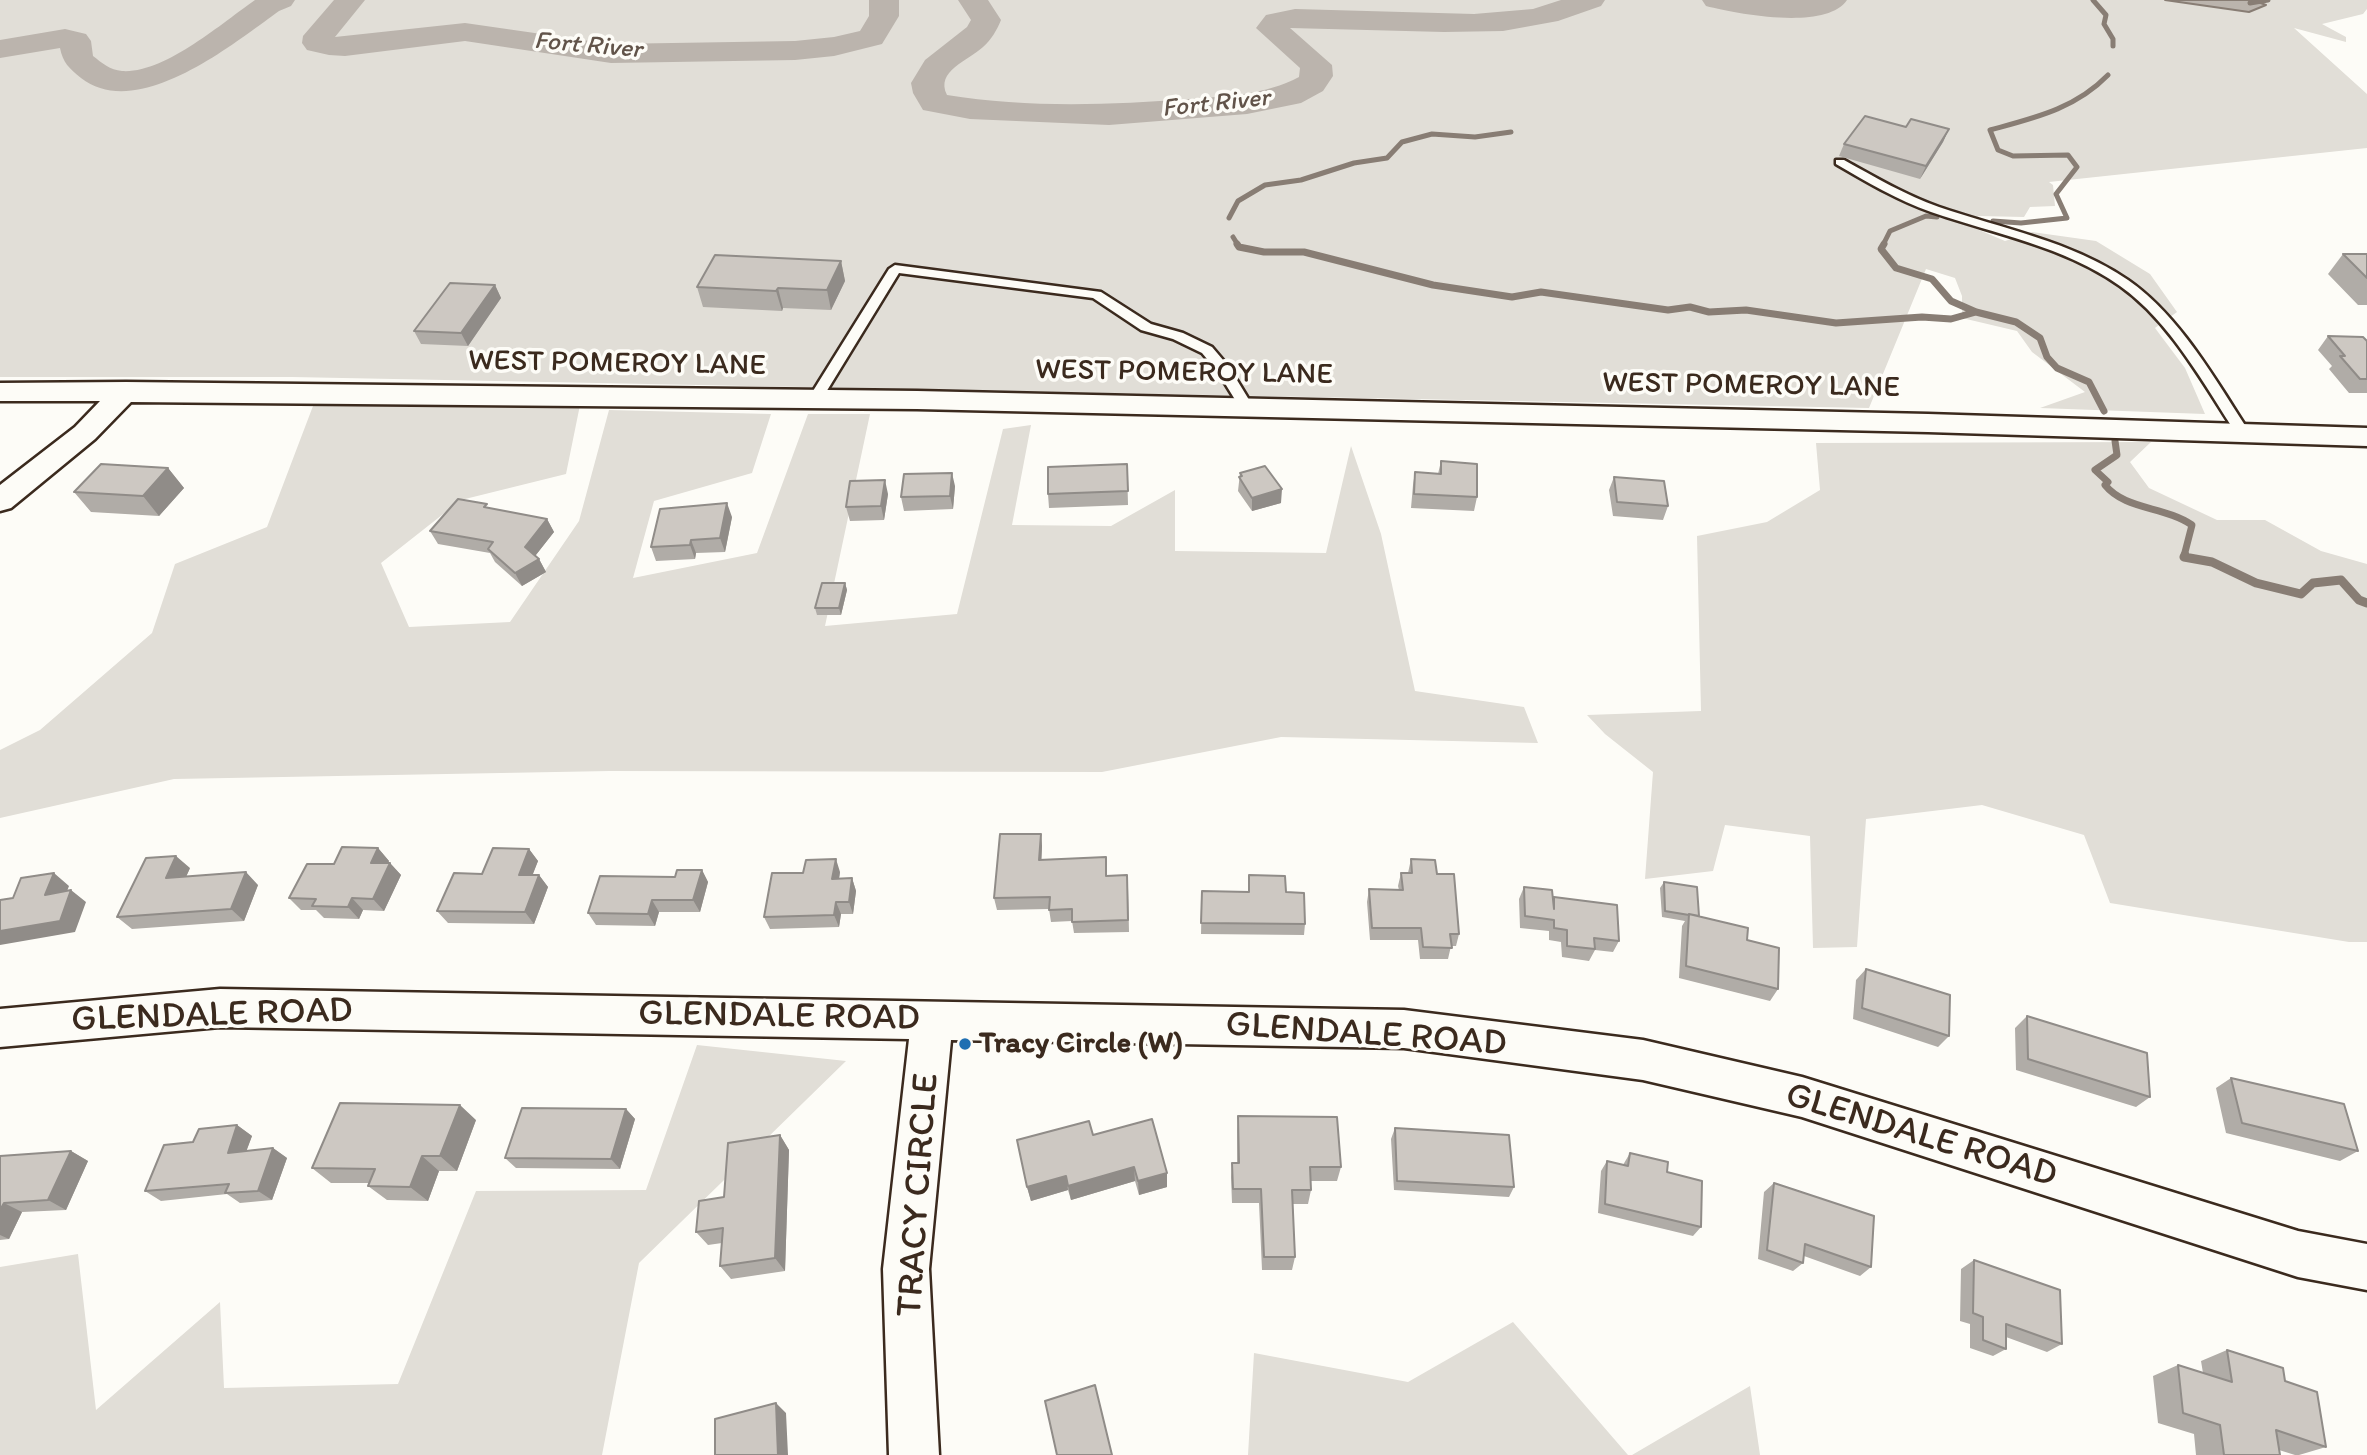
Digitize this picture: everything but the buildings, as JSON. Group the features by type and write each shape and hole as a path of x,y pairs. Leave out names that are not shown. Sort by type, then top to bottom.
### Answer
{"street":[{"path":"0,501 85,433 126,391"},
{"name":"WEST POMEROY LANE","path":"0,392 815,399 2367,437"},
{"name":"GLENDALE ROAD","path":"0,1028 220,1008 1404,1029 1643,1060 1802,1097 2298,1254 2367,1267"},
{"name":"TRACY CIRCLE","path":"914,1455 906,1269 932,1019"}],"lane":[{"path":"1840,162 1905,198 2082,258 2126,284 2155,313 2202,372 2243,433"},
{"path":"815,399 895,269 1096,295 1146,327 1178,336 1207,350 1224,370 1247,408"}],"shaded area":[{"path":"0,0 2367,0 2367,9 2363,14 2322,24 2346,37 2346,42 2294,28 2367,94 2367,148 2049,182 2053,185 2055,206 2030,207 2024,217 1979,216 1965,224 2005,241 2032,232 2096,241 2150,274 2177,312 2155,328 2185,368 2205,414 2040,408 2085,392 2032,352 2017,331 1962,318 1962,296 1955,278 1926,269 1869,408 292,377 0,377"},
{"path":"2165,0 2253,0 2266,5 2249,12"},
{"path":"580,405 566,474 461,500 381,563 409,627 510,622 579,521 609,410 771,414 752,473 654,501 633,578 757,553 808,414 870,414 825,626 957,614 1003,429 1031,425 1012,525 1111,526 1175,490 1175,551 1326,553 1351,446 1381,534 1415,691 1524,707 1538,743 1281,737 1102,772 610,771 174,779 0,818 0,750 40,730 152,633 175,564 267,527 313,406"},
{"path":"2151,442 2130,462 2149,488 2217,520 2265,520 2321,551 2367,564 2367,942 2349,942 2110,903 2084,835 1982,805 1866,819 1857,947 1813,948 1810,836 1725,825 1713,871 1645,879 1653,772 1605,734 1587,715 1701,711 1697,536 1767,522 1820,490 1816,443"},
{"path":"697,1045 846,1061 639,1263 602,1455 0,1455 0,1267 78,1254 96,1410 220,1302 224,1388 398,1384 476,1191 646,1190"},
{"path":"1513,1322 1628,1455 1248,1455 1254,1353 1408,1382"},
{"path":"1750,1386 1760,1455 1632,1455"}],"waterway":[{"name":"Fort River","path":"0,49 65,38 75,41 78,60 99,76 123,81 149,77 175,67 201,52 268,5 280,0"},
{"name":"Fort River","path":"350,0 319,36 318,43 329,46 365,45 465,32 507,36 575,50 611,53 815,49 871,37 884,16 884,0"},
{"name":"Fort River","path":"973,0 986,20 974,39 936,67 930,75 927,86 935,103 970,109 1109,115 1247,104 1289,96 1311,84 1317,76 1316,65 1271,28 1277,22 1295,18 1444,23 1503,21 1540,17 1590,0"},
{"name":"Fort River","path":"1717,0 1775,9 1805,8 1832,0"},
{"path":"2093,0 2106,15 2104,24 2113,39 2113,46"},
{"path":"2250,3 2268,0"},
{"path":"1993,221 2021,223 2067,218 2056,194 2077,167 2068,155 2013,156 1998,150 1990,130 2053,111 2082,96 2108,75"},
{"path":"1229,218 1238,201 1265,185 1301,180 1354,163 1387,158 1402,142 1432,134 1475,137 1511,132"},
{"path":"1883,245 1890,231 1926,216 1937,217"},
{"path":"1233,237 1238,245"},
{"path":"1237,244 1239,247 1264,252 1304,252 1433,285 1512,297 1541,292 1668,310 1690,307 1709,312 1746,310 1836,323 1922,317 1951,319 1976,312"},
{"path":"1884,244 1881,249 1896,268 1932,279 1951,301 1976,312"},
{"path":"1976,312 2016,322 2040,338 2047,357 2057,368 2089,382 2104,411"},
{"path":"2115,441 2117,455 2095,470 2108,482 2105,485 2123,499 2169,514 2192,525 2184,556"},
{"path":"2185,555 2184,557 2212,562 2256,583 2301,594 2313,583 2341,580 2359,600 2367,603"}],"place":[{"name":"Tracy Circle (W)","path":"965,1044"}]}
